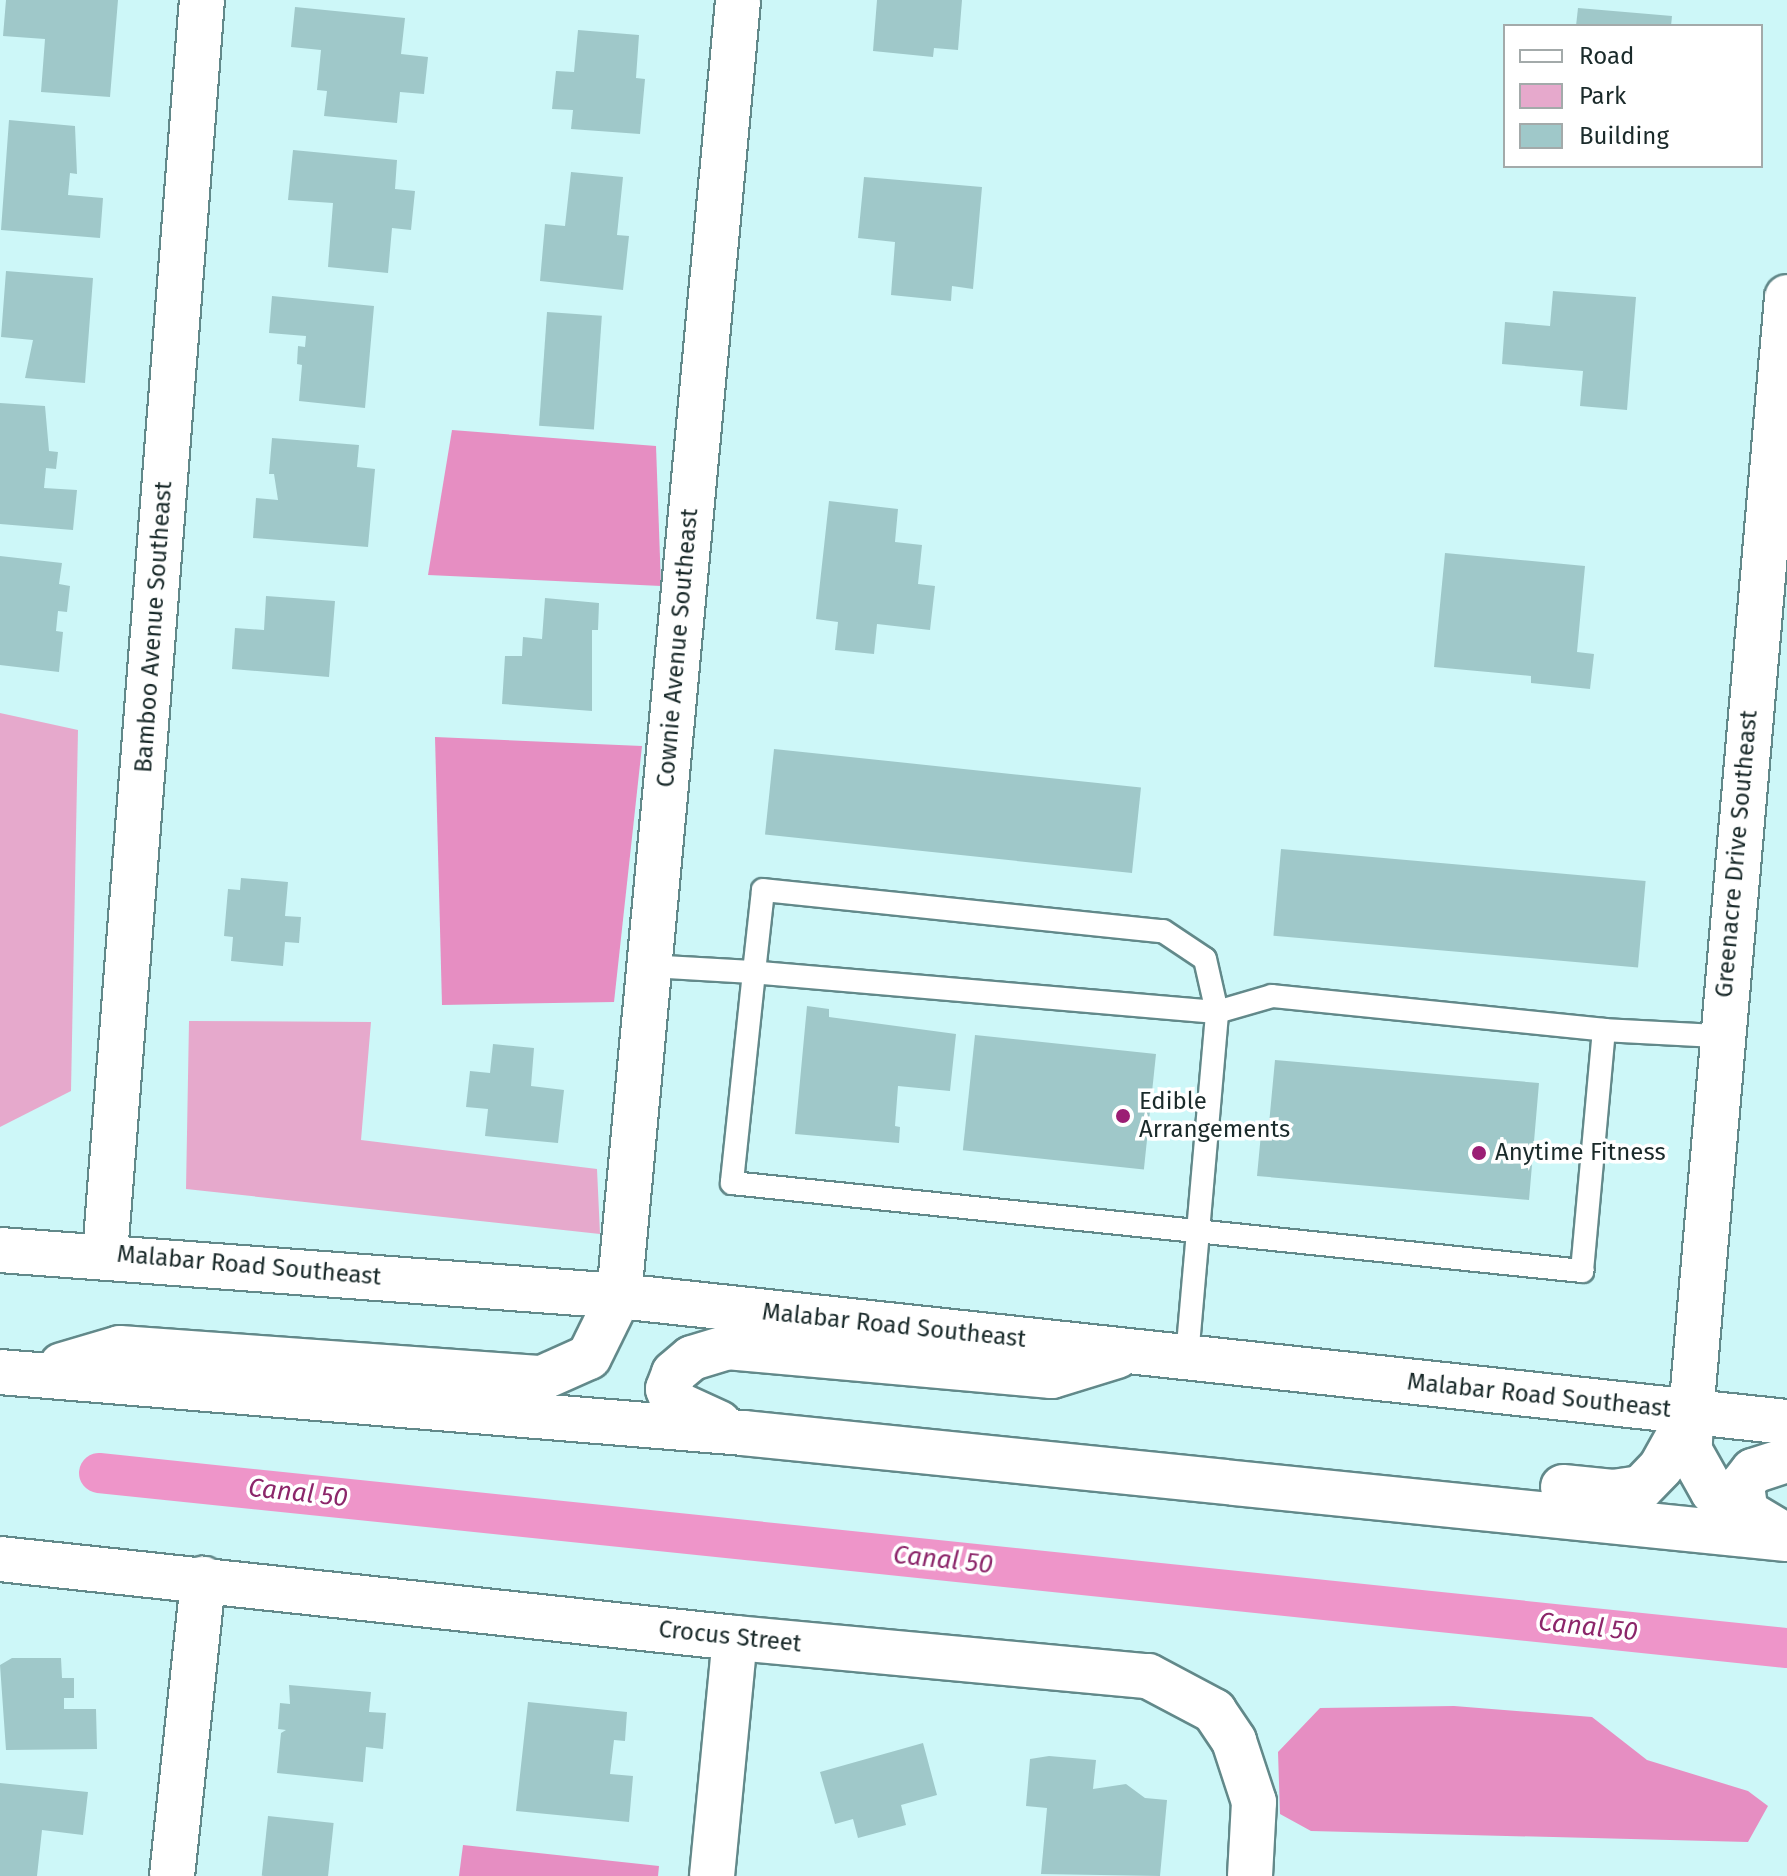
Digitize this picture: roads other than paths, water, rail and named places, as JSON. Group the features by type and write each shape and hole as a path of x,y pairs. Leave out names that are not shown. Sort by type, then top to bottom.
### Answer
{"main road":[{"name":"Bamboo Avenue Southeast","path":"105,1254 202,0"},
{"name":"Cownie Avenue Southeast","path":"619,1296 738,0"},
{"name":"Greenacre Drive Southeast","path":"1787,297 1720,1036 1690,1451 1713,1492 1787,1538"},
{"name":"Malabar Road Southeast","path":"0,1250 105,1254 619,1296 1787,1422"},
{"path":"16,1373 120,1348 542,1378 589,1357 619,1296"},
{"path":"743,1433 673,1402 668,1389 674,1373 692,1358 727,1347 1052,1376 1131,1351"},
{"path":"16,1373 743,1433 1787,1538"},
{"path":"1094,1468 1209,1450 1613,1492 1641,1488 1661,1467 1691,1413"},
{"path":"1746,1514 1741,1500 1748,1478 1772,1461 1787,1460"},
{"name":"Crocus Street","path":"0,1559 735,1638 1148,1676 1214,1711 1234,1741 1254,1802 1250,1876"},
{"path":"172,1876 203,1579"},
{"path":"712,1876 735,1638"}],"lane":[{"path":"1187,1357 1198,1231 1217,1012 1205,959 1163,931 763,890 732,1183 1198,1231 1582,1271 1604,1030"},
{"path":"649,966 754,972 1217,1012 1272,996 1604,1030 1720,1036"}],"waterway":[{"name":"Canal 50","path":"99,1473 1787,1648"}],"place":[{"name":"Edible Arrangements","path":"1123,1116"},
{"name":"Anytime Fitness","path":"1479,1153"}]}
